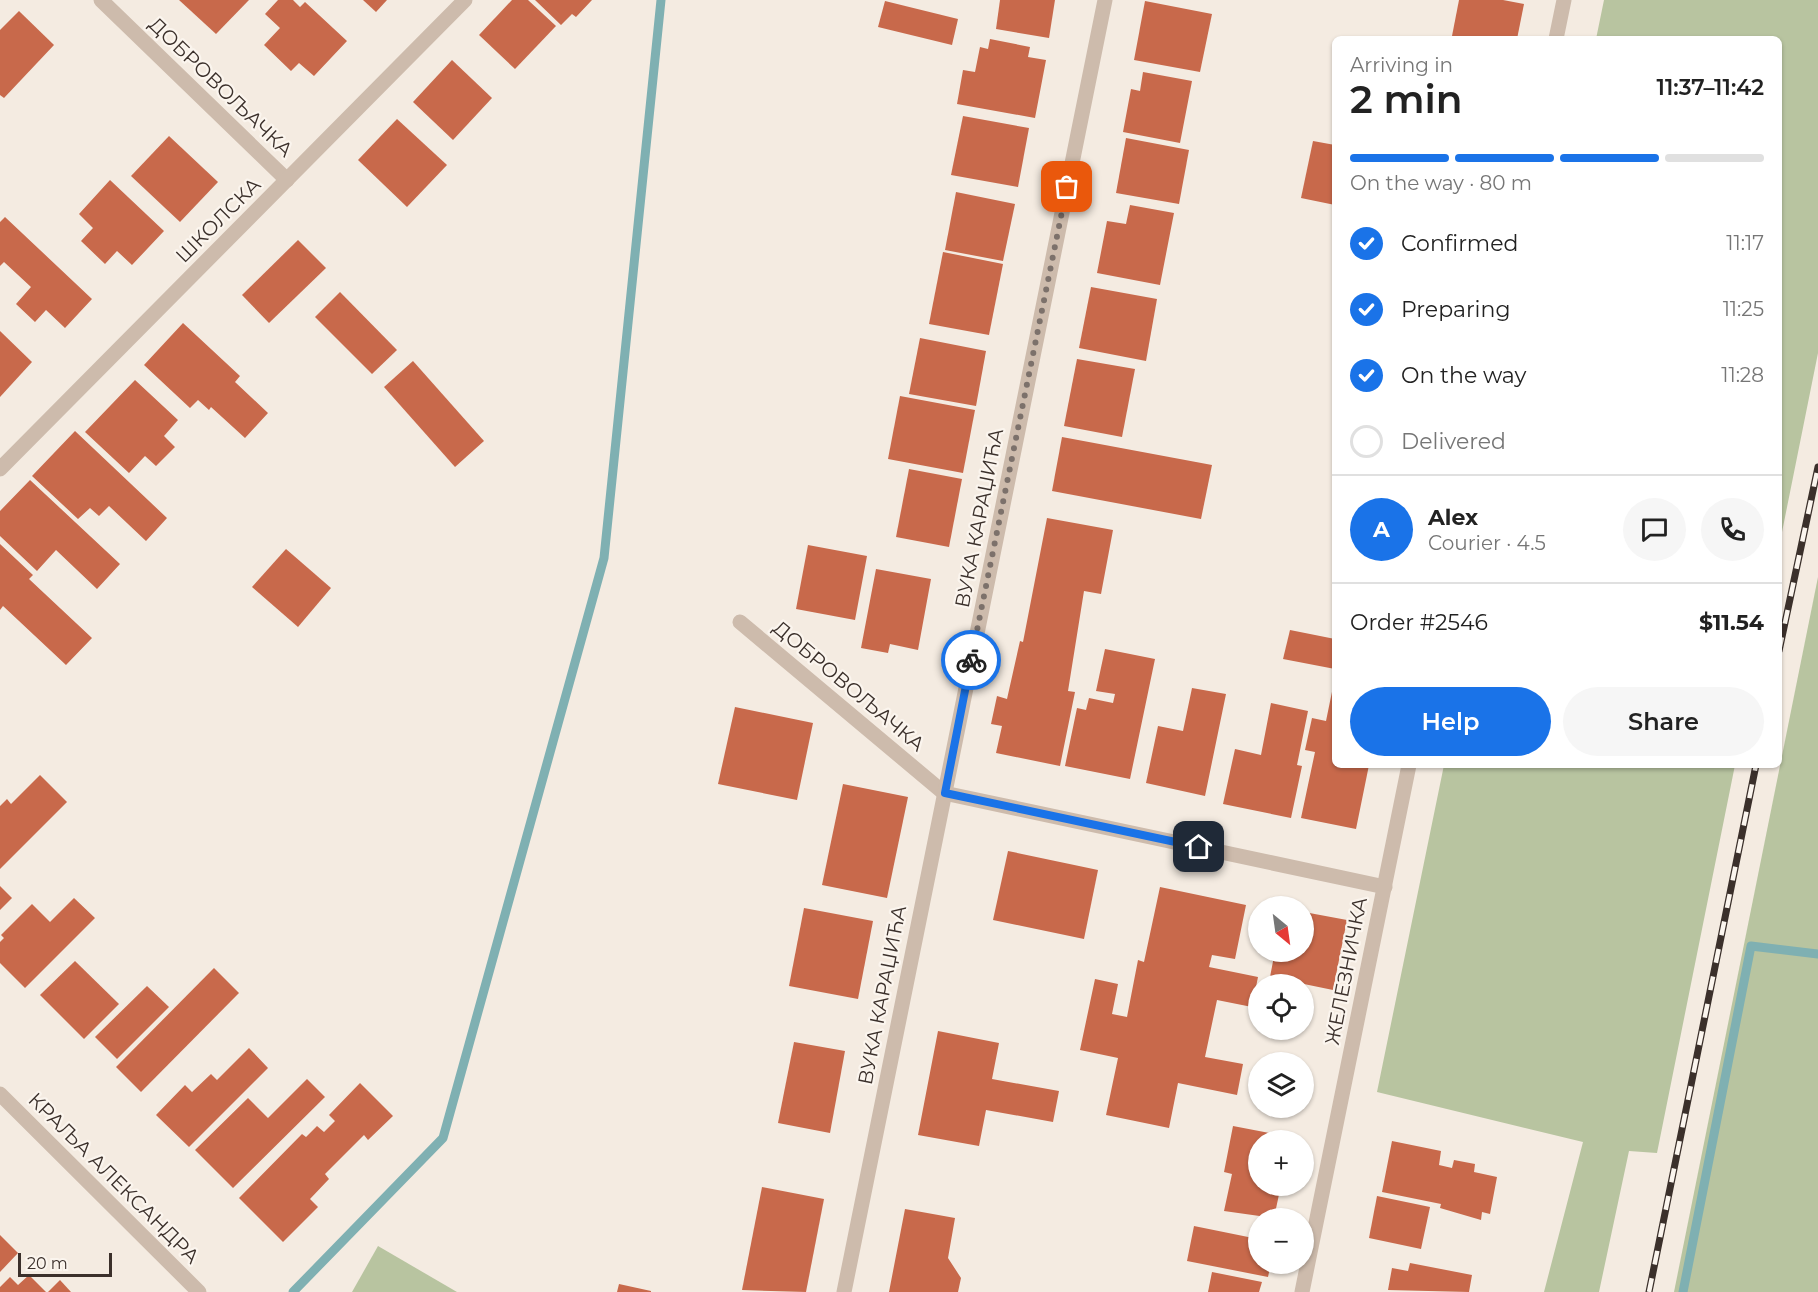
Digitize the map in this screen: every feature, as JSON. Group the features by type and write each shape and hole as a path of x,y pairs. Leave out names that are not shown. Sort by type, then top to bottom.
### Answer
{"street":[{"name":"ДОБРОВОЉАЧКА","path":"101,0 287,180"},
{"name":"ШКОЛСКА","path":"0,469 465,0"},
{"name":"ВУКА КАРАЏИЋА","path":"844,1292 1105,0"},
{"path":"1557,36 1564,0"},
{"name":"ДОБРОВОЉАЧКА","path":"740,622 945,793 1385,887"},
{"name":"ЖЕЛЕЗНИЧКА","path":"1302,1292 1408,768"},
{"name":"КРАЉА АЛЕКСАНДРА","path":"0,1094 199,1292"}],"green space":[{"path":"1604,0 1818,0 1818,353 1782,532 1782,36 1597,36"},
{"path":"1818,577 1818,1292 1674,1292 1780,768 1782,768 1782,756"},
{"path":"1443,768 1734,768 1657,1153 1629,1151 1599,1292 1544,1292 1583,1142 1377,1092"},
{"path":"378,1246 457,1292 352,1292"}],"building":[{"path":"179,0 249,0 216,34"},
{"path":"278,0 293,0 300,7 305,2 347,41 314,76 299,63 291,71 264,45 280,28 265,14"},
{"path":"363,0 387,0 376,12"},
{"path":"512,0 528,0 556,26 515,69 479,35"},
{"path":"535,0 592,0 576,17 572,14 561,25"},
{"path":"1000,0 1055,0 1049,38 996,29"},
{"path":"1459,0 1503,0 1524,4 1518,36 1452,36"},
{"path":"885,1 958,19 952,45 878,27"},
{"path":"1145,1 1212,14 1200,72 1134,60"},
{"path":"19,11 54,45 4,98 0,95 0,30"},
{"path":"990,39 1030,47 1028,57 1046,60 1035,118 957,104 963,70 975,72 980,47 988,49"},
{"path":"452,60 492,98 453,140 413,102"},
{"path":"1143,72 1192,81 1180,143 1123,132 1131,89 1140,91"},
{"path":"963,116 1029,128 1018,187 951,175"},
{"path":"397,119 447,165 407,207 358,160"},
{"path":"169,136 218,182 180,222 131,176"},
{"path":"1126,138 1189,150 1179,204 1116,193"},
{"path":"1313,141 1332,144 1332,204 1301,198"},
{"path":"110,180 164,231 132,265 117,251 105,264 81,241 93,228 79,214"},
{"path":"956,192 1015,204 1003,261 945,250"},
{"path":"1130,205 1174,213 1160,285 1097,273 1107,221 1126,224"},
{"path":"5,217 92,299 65,328 46,310 35,322 16,304 31,287 4,262 0,266 0,222"},
{"path":"298,240 326,268 269,323 242,295"},
{"path":"943,252 1003,264 989,335 929,324"},
{"path":"1091,287 1157,299 1146,361 1079,348"},
{"path":"340,292 397,350 372,374 315,317"},
{"path":"183,323 240,376 235,382 268,413 245,438 211,407 209,410 198,400 190,408 144,365"},
{"path":"0,331 32,362 0,397"},
{"path":"920,338 986,351 976,406 909,394"},
{"path":"1077,359 1135,369 1122,437 1064,426"},
{"path":"413,361 484,441 455,467 384,387"},
{"path":"135,380 178,420 164,436 175,447 156,466 145,456 129,473 85,432"},
{"path":"900,396 975,410 963,473 888,459"},
{"path":"75,431 167,518 146,541 109,506 99,516 90,508 78,519 32,476"},
{"path":"1062,437 1212,465 1201,519 1052,491"},
{"path":"909,469 962,479 949,547 896,537"},
{"path":"30,480 120,564 97,589 56,550 37,571 0,536 0,511"},
{"path":"1047,518 1113,530 1101,594 1084,591 1068,691 1075,692 1060,766 996,753 1002,726 991,724 997,696 1007,699 1020,641 1023,642"},
{"path":"0,544 33,575 29,579 92,638 66,665 3,606 0,610"},
{"path":"808,545 867,556 855,620 796,609"},
{"path":"286,549 331,588 298,627 252,587"},
{"path":"876,569 931,579 918,650 890,644 888,653 861,648"},
{"path":"1290,630 1332,638 1332,668 1283,659"},
{"path":"1105,649 1155,659 1130,779 1065,766 1077,708 1086,710 1089,698 1113,703 1115,694 1096,691"},
{"path":"1192,688 1226,694 1205,796 1146,783 1158,726 1183,731"},
{"path":"1332,692 1332,768 1368,768 1356,829 1301,818 1315,752 1305,750 1312,718 1326,721"},
{"path":"1271,703 1308,711 1297,765 1302,766 1291,818 1223,804 1235,749 1261,755"},
{"path":"735,707 813,723 797,800 718,784"},
{"path":"40,775 67,802 0,869 0,806 7,799 11,804"},
{"path":"843,784 908,797 887,898 822,885"},
{"path":"1008,851 1098,870 1084,939 993,920"},
{"path":"0,886 12,898 0,910"},
{"path":"1160,887 1246,905 1235,959 1212,955 1209,967 1248,975 1248,1006 1217,1000 1205,1057 1243,1064 1237,1095 1178,1083 1169,1128 1106,1115 1118,1058 1080,1050 1095,979 1118,984 1112,1014 1127,1017 1138,960 1144,962"},
{"path":"74,898 95,918 25,988 0,963 0,942 4,938 1,935 32,904 50,922"},
{"path":"804,908 873,921 858,999 789,986"},
{"path":"1314,914 1347,920 1333,990 1314,986 1314,974 1271,974 1273,962 1314,962"},
{"path":"75,961 119,1004 84,1039 40,995"},
{"path":"214,968 239,993 141,1092 116,1067"},
{"path":"147,986 169,1007 117,1059 95,1037"},
{"path":"938,1031 999,1043 992,1079 1059,1091 1053,1122 986,1110 979,1146 918,1135"},
{"path":"794,1042 845,1051 830,1133 778,1123"},
{"path":"249,1048 268,1068 189,1147 156,1115 185,1085 192,1092 211,1074 217,1080"},
{"path":"307,1079 325,1097 233,1188 195,1150 248,1098 268,1118"},
{"path":"360,1083 393,1116 368,1140 364,1135 325,1174 329,1179 310,1199 318,1207 283,1242 239,1198 302,1134 306,1137 317,1126 324,1132 335,1121 329,1115"},
{"path":"1233,1126 1254,1130 1248,1130 1248,1196 1279,1196 1276,1208 1248,1208 1248,1214 1224,1211 1232,1174 1224,1172"},
{"path":"1392,1141 1441,1151 1439,1165 1452,1168 1454,1160 1475,1164 1474,1172 1497,1177 1490,1214 1482,1212 1481,1220 1440,1208 1441,1204 1382,1192"},
{"path":"762,1187 824,1199 806,1292 742,1290"},
{"path":"1377,1196 1430,1207 1421,1249 1369,1238"},
{"path":"905,1209 955,1218 948,1258 961,1278 958,1292 889,1292"},
{"path":"1194,1226 1248,1237 1248,1273 1187,1261"},
{"path":"0,1235 18,1253 0,1272"},
{"path":"1410,1263 1472,1275 1469,1292 1388,1290 1392,1268 1408,1271"},
{"path":"1212,1272 1262,1282 1259,1292 1208,1292"},
{"path":"1253,1274 1269,1274 1268,1277"},
{"path":"29,1275 46,1292 0,1292 0,1287 10,1277 18,1285"},
{"path":"60,1280 71,1292 48,1292"},
{"path":"619,1284 651,1291 651,1292 617,1292"}],"waterway":[{"path":"293,1292 443,1138 604,558 661,0"},
{"path":"1683,1292 1751,946 1818,954"}],"railway":[{"path":"1782,637 1818,467"},
{"path":"1649,1292 1755,768"}],"way so far":[{"path":"971,660 1067,187"}],"route":[{"path":"971,660 945,793 1199,847"}]}
